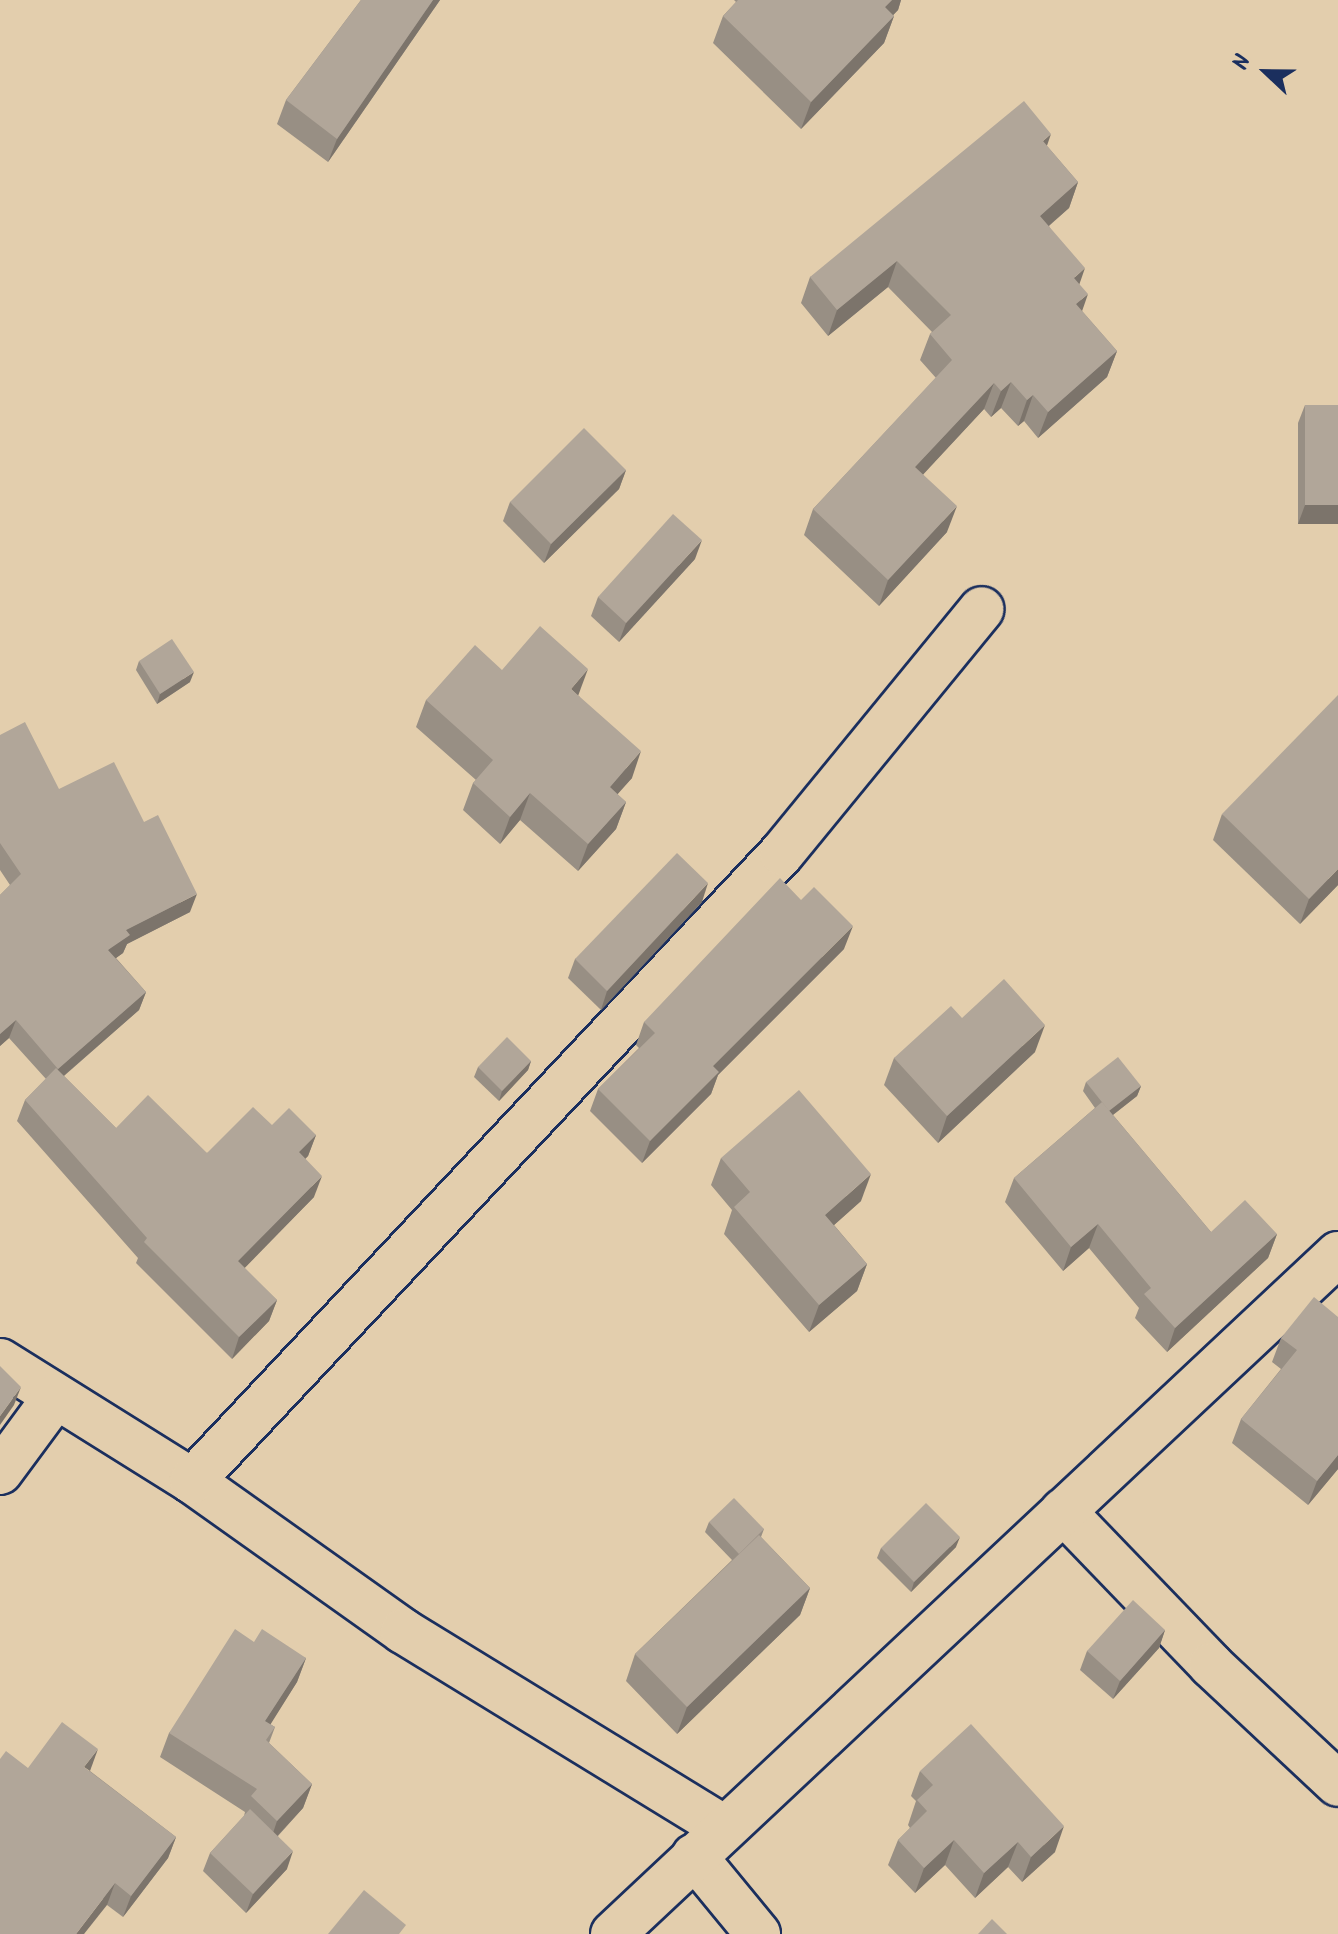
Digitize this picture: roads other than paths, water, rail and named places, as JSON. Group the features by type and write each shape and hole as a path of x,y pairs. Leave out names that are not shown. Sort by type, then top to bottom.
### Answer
{"street":[{"path":"192,1481 782,853 982,609"},
{"path":"613,1934 1338,1254"},
{"path":"0,1361 192,1481 709,1842 758,1934"},
{"path":"0,1472 56,1396"},
{"path":"1063,1511 1211,1665 1338,1784"}]}
